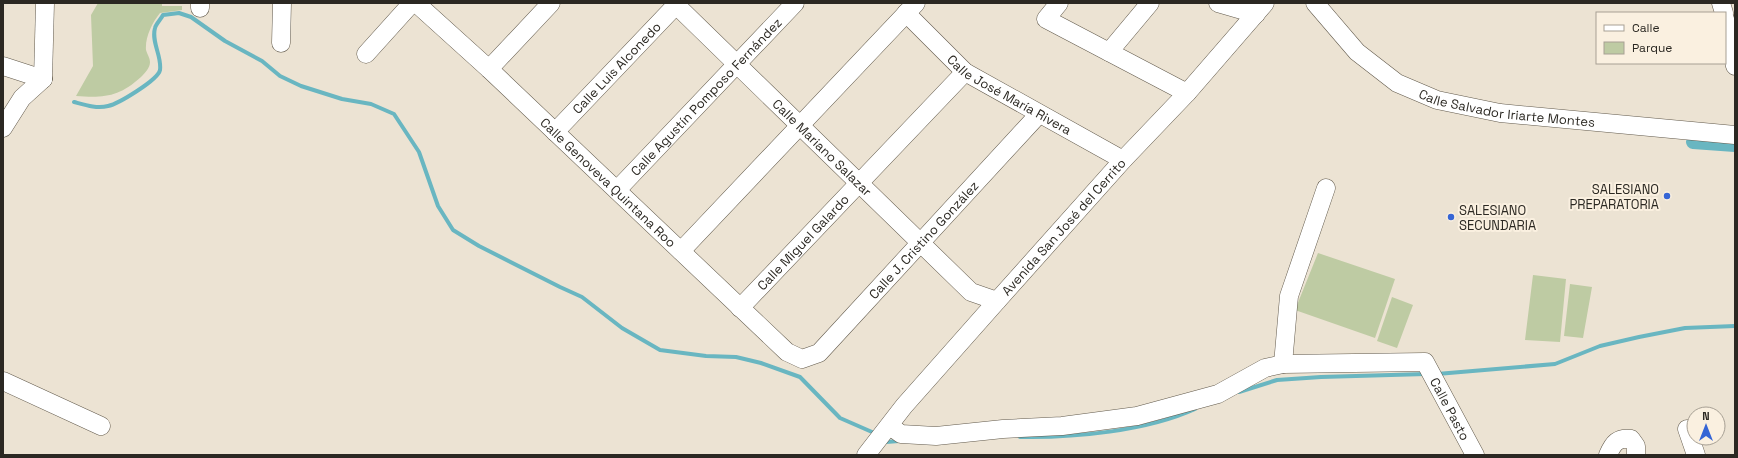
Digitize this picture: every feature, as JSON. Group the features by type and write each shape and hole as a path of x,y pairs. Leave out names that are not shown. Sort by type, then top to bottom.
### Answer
{"street":[{"path":"3,128 22,98 43,79 45,3"},
{"path":"281,43 282,3"},
{"path":"366,54 412,3"},
{"name":"Calle Genoveva Quintana Roo","path":"416,3 489,69 787,352 802,359"},
{"path":"489,69 550,3"},
{"name":"Calle Agustín Pomposo Fernández","path":"617,190 795,3"},
{"path":"1059,3 1046,19 1187,93"},
{"path":"1109,52 1150,3"},
{"path":"1218,3 1261,8"},
{"name":"Calle Salvador Iriarte Montes","path":"1315,3 1358,52 1397,83 1437,100 1500,112 1735,135"},
{"name":"Calle Mariano Salazar","path":"676,4 971,292 997,301"},
{"name":"Calle Luis Alconedo","path":"555,132 676,4"},
{"path":"681,251 911,8"},
{"name":"Calle José María Rivera","path":"911,8 965,72 1123,160"},
{"name":"Avenida San José del Cerrito","path":"866,455 904,406 979,321 1123,160 1187,93 1261,8"},
{"path":"1727,19 1735,66"},
{"path":"3,66 43,79"},
{"name":"Calle Miguel Galardo","path":"740,308 965,72"},
{"name":"Calle J. Cristino González","path":"802,359 819,353 1039,114"},
{"path":"890,426 901,434 936,436 1003,429 1062,426 1137,416 1218,394 1265,368 1283,364 1289,296 1326,188"},
{"path":"971,292 979,321"},
{"name":"Calle Pasto","path":"1283,364 1431,372 1475,455"},
{"path":"3,381 101,426"},
{"path":"1608,455 1616,441 1622,438 1631,440 1636,446 1636,455"}],"green space":[{"path":"98,3 162,3 162,6 182,6 182,10 160,13 157,17 150,30 146,45 150,64 144,74 133,84 126,89 111,95 95,97 76,96 93,66 91,15"},
{"path":"1318,253 1395,279 1375,338 1295,310"},
{"path":"1533,275 1566,279 1560,342 1525,340"},
{"path":"1570,284 1592,287 1583,338 1564,336"},
{"path":"1392,297 1413,305 1397,348 1377,341"}],"waterway":[{"path":"74,102 95,107 108,106 128,96 152,80 160,70 160,60 154,38 157,23 163,15 179,13 191,17 225,41 262,61 280,76 301,86 342,99 371,104 394,114 419,152 438,206 453,230 479,246 582,297 622,328 660,350 706,356 736,357 761,363 800,377 840,418 872,432"},
{"path":"1693,142 1735,145"},
{"path":"1437,374 1555,364 1600,346 1639,337 1685,328 1735,326"},
{"path":"1239,392 1277,380 1321,377 1426,374"},
{"path":"1020,437 1063,436 1110,432 1155,423 1176,417 1195,409"},
{"path":"886,442 899,441"}],"place":[{"name":"SALESIANO PREPARATORIA","path":"1667,196"},
{"name":"SALESIANO SECUNDARIA","path":"1451,217"}]}
